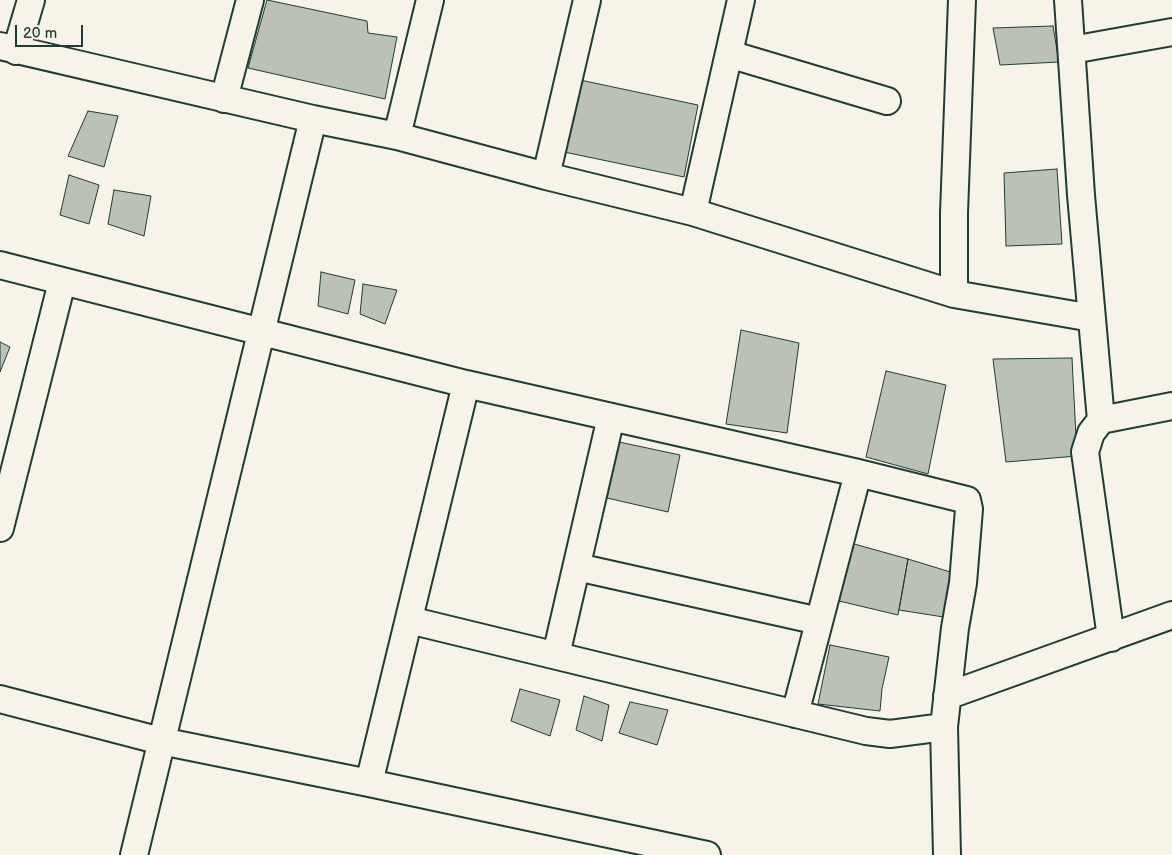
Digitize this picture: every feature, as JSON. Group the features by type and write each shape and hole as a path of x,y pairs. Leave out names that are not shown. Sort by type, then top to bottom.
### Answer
{"street":[{"path":"31,0 8,49 313,119 397,136 546,176 693,212 954,294 1092,318"},
{"path":"224,99 250,0"},
{"path":"397,136 430,0"},
{"path":"546,176 587,0"},
{"path":"693,212 741,0"},
{"path":"954,294 954,204 962,0"},
{"path":"1068,0 1081,195 1101,420"},
{"path":"1072,50 1172,32"},
{"path":"729,54 887,101"},
{"path":"134,855 313,119"},
{"path":"0,265 466,384 858,473 967,500 969,509 964,583 955,628 944,727 947,855"},
{"path":"0,528 62,282"},
{"path":"369,783 466,384"},
{"path":"1111,638 1085,452 1091,433 1101,420 1172,406"},
{"path":"556,655 611,417"},
{"path":"795,714 858,473"},
{"path":"577,567 819,621"},
{"path":"947,696 1172,615"},
{"path":"409,620 866,731 890,734 944,727"},
{"path":"0,699 161,741 707,855"}],"building":[{"path":"267,0 367,21 368,33 397,37 385,99 248,68"},
{"path":"1053,26 1059,62 1000,65 993,28"},
{"path":"580,80 698,105 684,177 564,152"},
{"path":"88,111 118,116 104,167 68,156"},
{"path":"1057,169 1062,244 1006,246 1004,173"},
{"path":"69,175 99,185 89,224 60,215"},
{"path":"114,190 151,196 144,236 108,224"},
{"path":"321,272 355,280 348,314 318,306"},
{"path":"363,284 397,290 385,324 360,314"},
{"path":"741,330 799,343 787,433 726,424"},
{"path":"0,342 10,347 0,372"},
{"path":"1072,358 1077,456 1006,462 993,359"},
{"path":"886,371 946,385 928,474 866,457"},
{"path":"619,442 680,455 668,512 607,498"},
{"path":"847,542 908,559 898,615 835,600"},
{"path":"908,559 957,574 950,618 899,610"},
{"path":"830,645 889,657 882,689 880,711 818,704"},
{"path":"520,689 560,700 550,736 511,721"},
{"path":"584,696 609,705 602,741 576,730"},
{"path":"630,702 668,710 657,745 619,733"}]}
